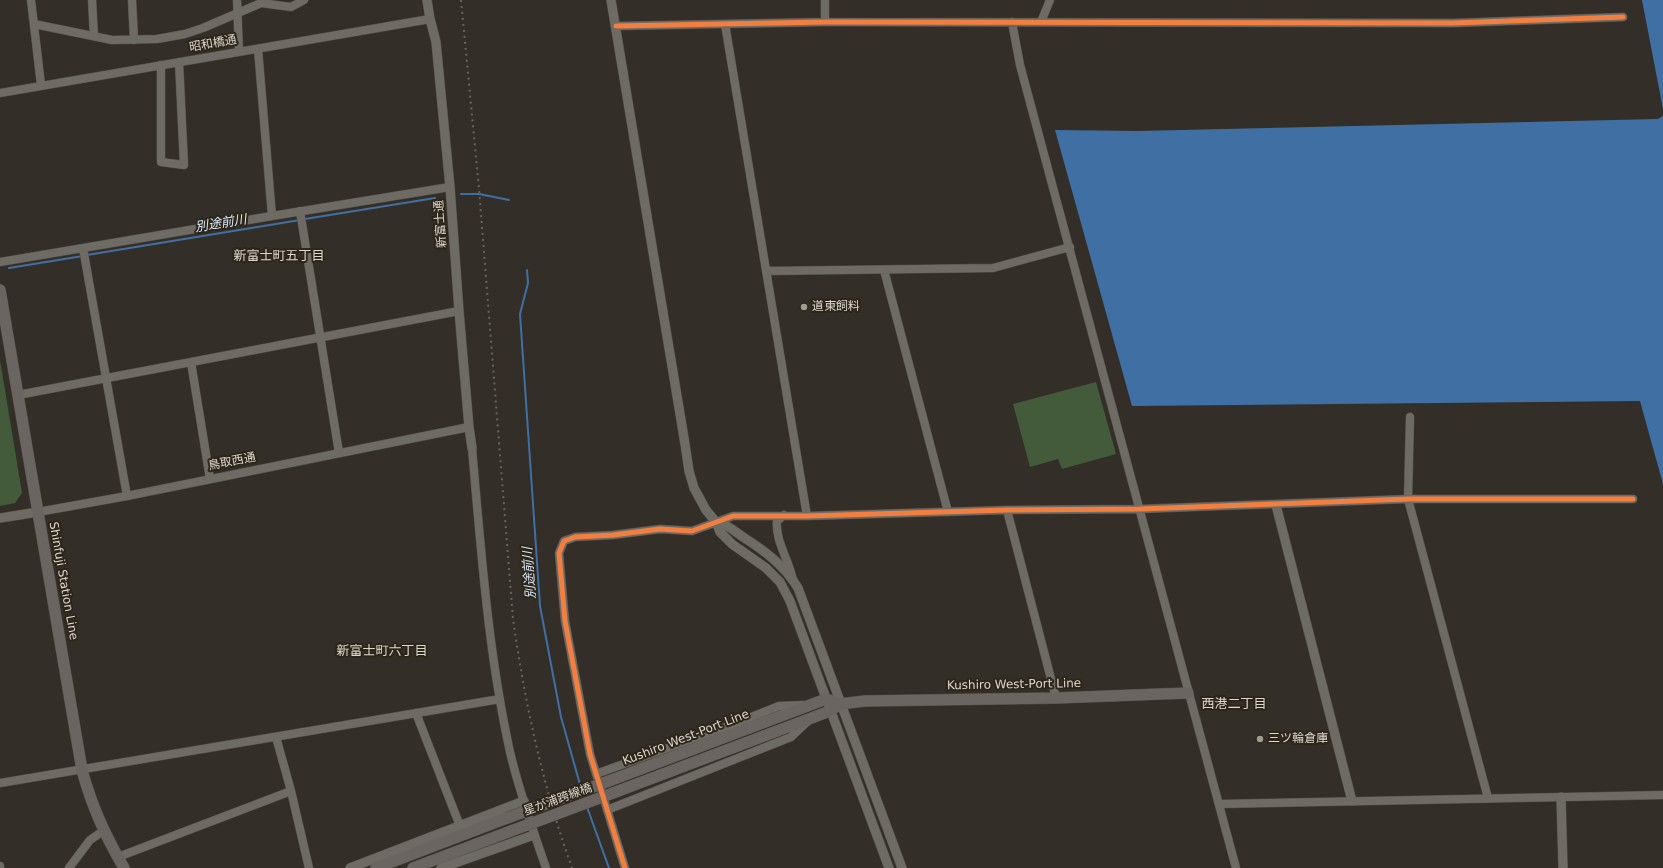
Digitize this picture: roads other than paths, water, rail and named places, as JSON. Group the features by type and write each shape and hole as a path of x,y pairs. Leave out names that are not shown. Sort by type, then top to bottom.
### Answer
{"main road":[{"name":"Shinfuji Station Line","path":"0,290 1,305 18,395 82,770 94,811 103,831 124,868"},
{"name":"Kushiro West-Port Line","path":"608,781 826,699 840,704 865,701 1056,698 1188,693"},
{"name":"Kushiro West-Port Line","path":"613,793 830,711 840,704"},
{"name":"星が浦跨線橋","path":"376,868 608,781"},
{"name":"星が浦跨線橋","path":"413,868 613,793"}],"street":[{"path":"31,0 41,85"},
{"path":"92,0 94,36"},
{"path":"132,0 134,40"},
{"path":"237,0 240,52"},
{"path":"34,24 112,40 157,38 185,34 203,28 261,3 291,7 304,0"},
{"name":"新富士通","path":"427,0 436,42 472,448"},
{"path":"611,0 689,472 698,496 706,510 716,522 720,532 732,544 752,557 780,582 790,601 889,868"},
{"path":"825,0 825,22"},
{"path":"1041,22 1050,0"},
{"path":"616,26 825,22 1453,23 1623,17"},
{"name":"昭和橋通","path":"0,92 161,66 430,19"},
{"path":"1012,22 1020,65 1236,868"},
{"path":"725,24 807,516"},
{"path":"258,49 272,216"},
{"path":"161,66 161,162 184,165 179,62"},
{"path":"0,262 450,187"},
{"path":"300,211 339,453"},
{"path":"766,271 993,268 1070,247"},
{"path":"82,248 127,496"},
{"path":"884,270 948,512"},
{"path":"18,395 459,311"},
{"path":"191,362 210,479"},
{"path":"1410,417 1408,499 1488,798"},
{"name":"鳥取西通","path":"0,518 127,496 469,427"},
{"path":"472,448 492,646 500,699 510,753 534,835 546,868"},
{"path":"625,868 590,754 565,621 559,553 564,541 574,537 613,535 660,529 692,531 733,516 807,516 1007,510 1140,509 1408,499 1633,499"},
{"path":"1276,505 1352,801"},
{"path":"1007,510 1056,698"},
{"path":"784,515 777,521 776,531 791,570 793,581"},
{"path":"716,522 727,524 767,552 783,568 793,581 809,617 902,868"},
{"path":"0,783 500,699"},
{"path":"596,774 779,706 809,705"},
{"path":"416,713 460,826"},
{"path":"607,810 791,737 813,717"},
{"path":"276,737 291,791 309,868"},
{"path":"118,857 291,791"},
{"path":"1220,804 1663,795"},
{"path":"1561,796 1563,868"},
{"path":"350,868 524,801"},
{"path":"70,868 90,840 103,831"},
{"path":"441,868 534,835"}],"water":[{"path":"1642,0 1663,0 1663,109"},
{"path":"1663,116 1663,484 1640,401 1132,406 1055,130 1138,131 1658,119"}],"waterway":[{"name":"別途前川","path":"461,194 479,194 509,200"},
{"name":"別途前川","path":"305,219 435,198"},
{"name":"別途前川","path":"87,255 300,220"},
{"name":"別途前川","path":"9,268 83,256"},
{"name":"別途前川","path":"527,270 528,283 520,314 540,606 561,717 581,788"},
{"name":"別途前川","path":"587,807 609,868"}],"railway":[{"path":"461,0 479,189 513,619 523,682 536,745 552,807 572,868"}],"place":[{"name":"道東飼料","path":"804,307"},
{"name":"三ツ輪倉庫","path":"1260,739"}],"district":[{"name":"新富士町五丁目","path":"279,257"},
{"name":"新富士町六丁目","path":"382,652"},
{"name":"西港二丁目","path":"1234,705"}]}
